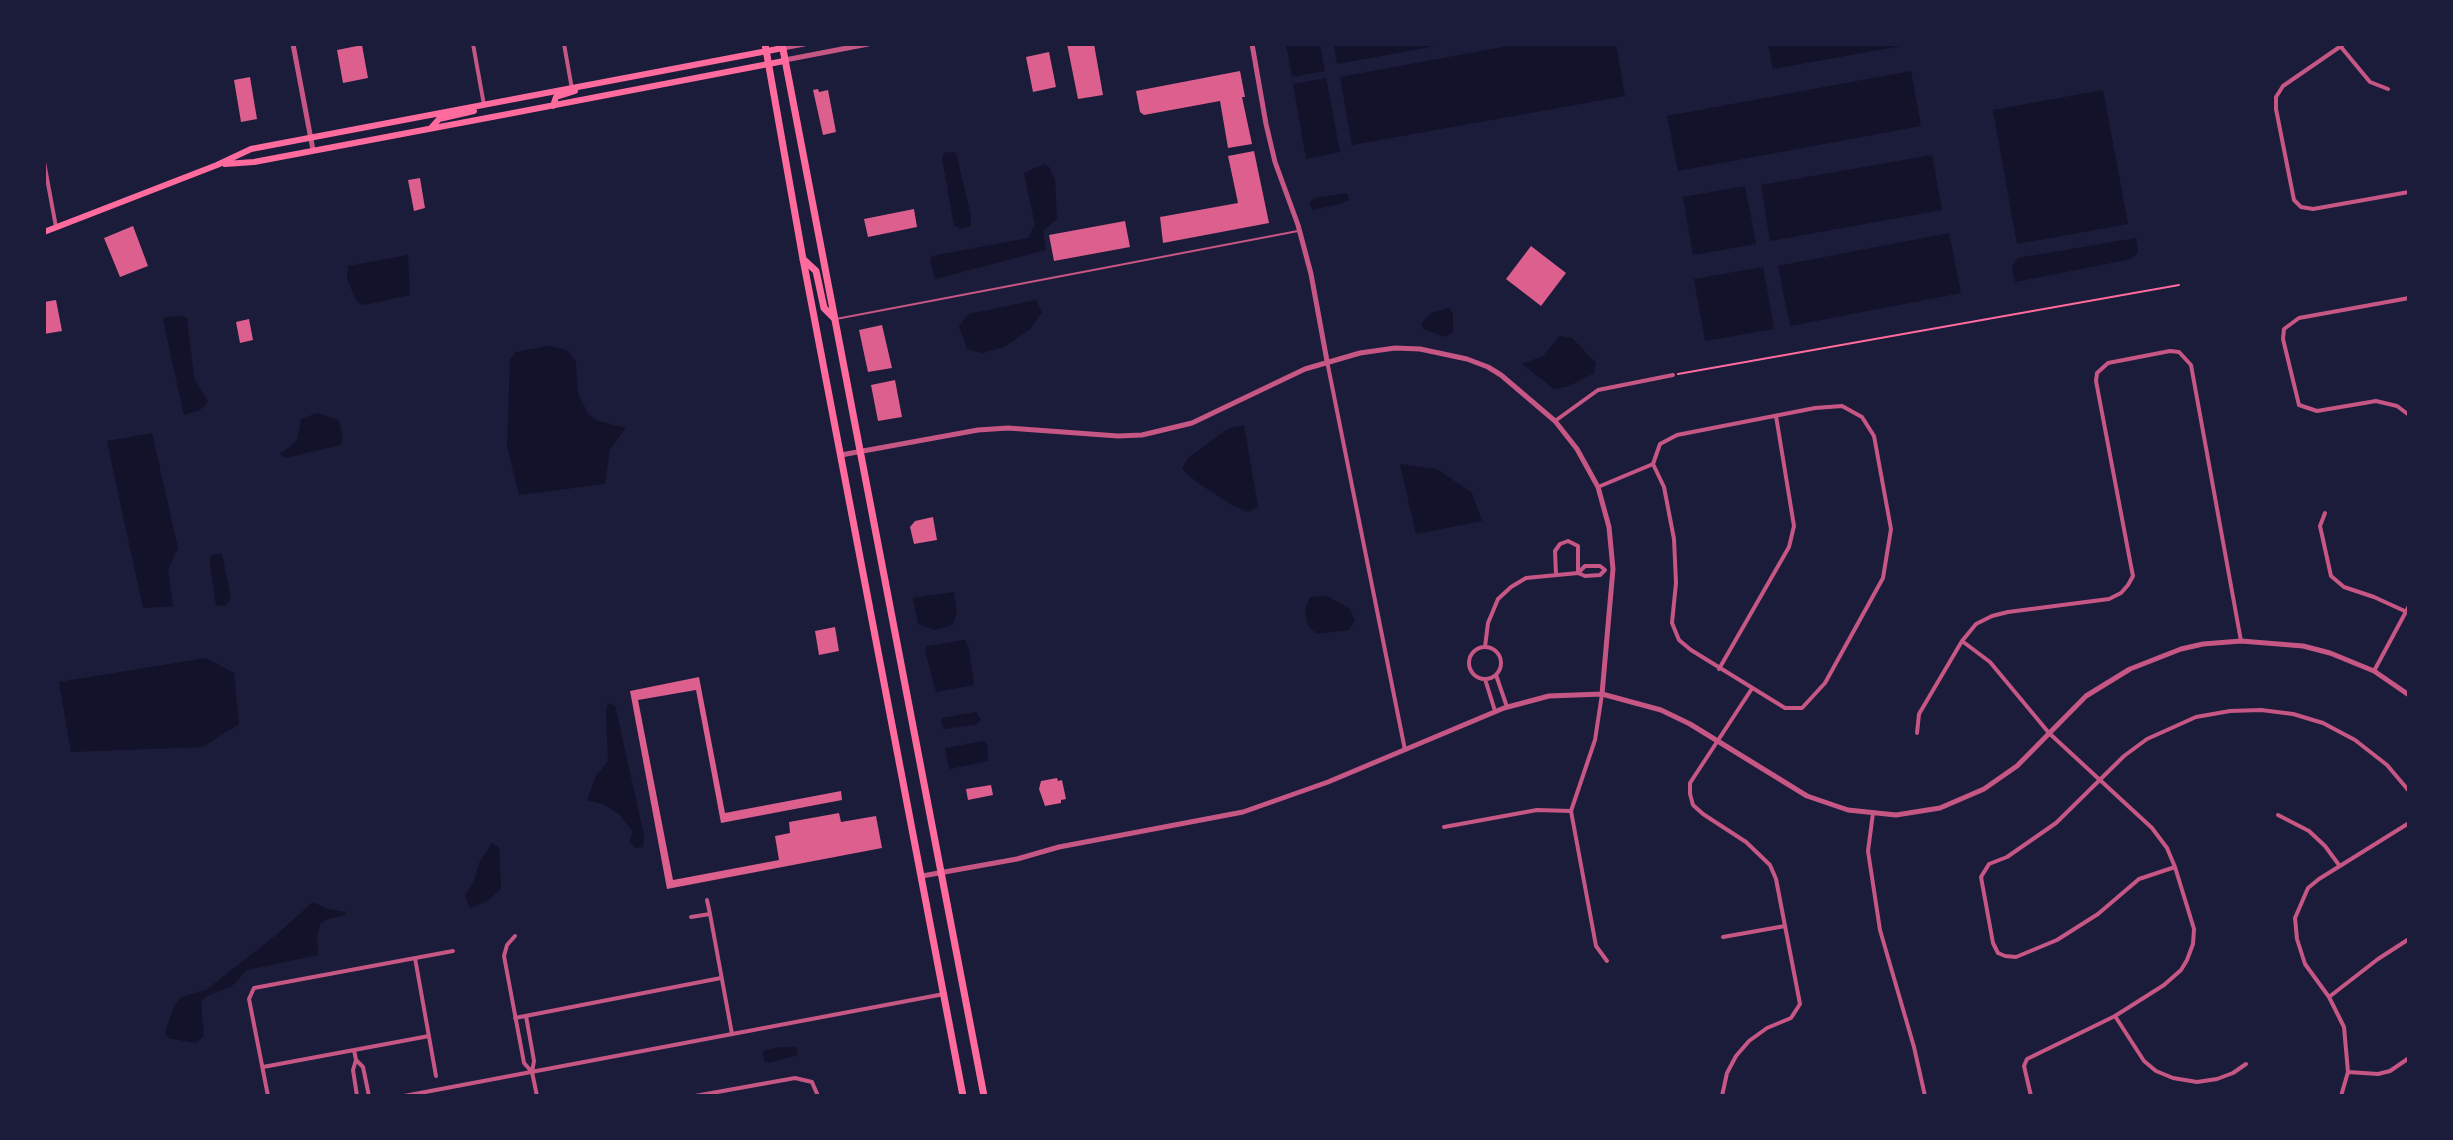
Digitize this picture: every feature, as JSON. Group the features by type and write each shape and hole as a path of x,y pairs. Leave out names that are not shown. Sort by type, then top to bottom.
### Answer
{"main road":[{"path":"44,232 251,149 782,46 984,1096"},
{"path":"766,48 803,259 959,1076 966,1096"},
{"path":"217,165 254,162 784,61"},
{"path":"553,106 556,97 582,87"},
{"path":"431,129 439,119 474,111 484,105"},
{"path":"803,259 816,271 824,308 835,319"}],"street":[{"path":"293,44 313,150"},
{"path":"473,44 484,105"},
{"path":"564,44 572,89"},
{"path":"782,46 804,44"},
{"path":"784,61 868,44"},
{"path":"1252,44 1275,162 1300,231 1311,274 1405,750"},
{"path":"2388,89 2370,82 2342,45 2283,86 2276,97 2276,109 2294,200 2301,207 2313,209 2409,192"},
{"path":"44,162 57,228"},
{"path":"2409,298 2299,318 2284,329 2283,339 2299,405 2317,411 2365,400 2397,406 2409,415"},
{"path":"841,455 978,430 1008,428 1118,436 1166,431 1192,423 1327,361 1395,348 1451,355 1488,367 1526,394 1572,441 1598,487 1609,527 1613,569 1602,694 1595,740 1571,811 1596,946 1607,961"},
{"path":"1917,733 1919,714 1962,641 1976,624 1992,616 2109,599 2121,593 2133,576 2096,381 2097,373 2108,363 2170,351 2179,352 2191,365 2241,641"},
{"path":"1555,421 1598,390 1673,375"},
{"path":"1842,406 1862,417 1874,436 1891,529 1883,578 1825,683 1802,708 1785,708 1719,669 1679,640 1672,623 1676,583 1674,539 1664,487 1653,464 1660,444 1677,435 1776,416 1842,406"},
{"path":"1719,669 1789,547 1794,526 1776,416"},
{"path":"1598,487 1653,464"},
{"path":"2325,513 2320,526 2331,576 2344,587 2408,610 2374,671"},
{"path":"1556,575 1555,551 1560,544 1568,541 1578,546 1578,573"},
{"path":"1578,573 1585,566 1600,566 1605,570"},
{"path":"1485,647 1488,623 1498,599 1526,578 1578,573 1600,575 1605,570 1613,569"},
{"path":"1962,641 1990,662 2049,733 2152,828 2167,848 2175,867 2194,929 2187,960 2164,985 2115,1016 2027,1059 2024,1066 2031,1096"},
{"path":"922,876 1243,812 1283,799 1507,707 1549,696 1602,694 1661,710 1807,796 1848,810 1920,813 1959,801 1984,789 2017,766 2086,696 2130,669 2181,649 2241,641 2303,646 2374,671 2409,695"},
{"path":"1491,648 1500,657 1500,669 1496,674 1485,679 1473,674 1468,663 1473,651 1491,648"},
{"path":"1496,674 1507,707"},
{"path":"1485,679 1495,712"},
{"path":"1722,1096 1727,1073 1736,1056 1749,1041 1767,1028 1791,1018 1800,1004 1776,879 1770,865 1746,842 1693,805 1690,794 1690,783 1751,689"},
{"path":"2175,867 2139,879 2098,914 2057,940 2016,957 1998,953 1993,943 1981,877 1983,870 2056,823 2124,756 2147,739 2196,717 2261,710 2308,718 2355,740 2387,765 2409,791"},
{"path":"1444,827 1537,810 1571,811"},
{"path":"1873,813 1869,862 1880,930 1925,1096"},
{"path":"2278,815 2309,831 2339,865"},
{"path":"2341,1096 2348,1072 2344,1027 2329,997 2305,964 2297,939 2295,918 2308,888 2339,865 2409,823"},
{"path":"707,900 732,1034"},
{"path":"691,917 710,914"},
{"path":"1723,937 1785,926"},
{"path":"515,936 507,945 504,956 524,1063 532,1072"},
{"path":"2329,997 2409,939"},
{"path":"268,1096 249,999 254,988 453,951"},
{"path":"415,958 436,1076"},
{"path":"515,1018 721,978"},
{"path":"404,1096 944,994"},
{"path":"525,1016 537,1096"},
{"path":"2115,1016 2144,1061 2156,1071 2173,1078 2197,1082 2217,1079 2246,1064"},
{"path":"263,1067 429,1036"},
{"path":"521,1045 531,1043"},
{"path":"354,1050 364,1072 369,1096"},
{"path":"2348,1072 2378,1074 2390,1071 2409,1058"},
{"path":"356,1060 353,1074 357,1096"},
{"path":"353,1074 364,1072"},
{"path":"695,1096 805,1078 812,1082 818,1096"},
{"path":"355,1084 366,1082"}],"lane":[{"path":"835,319 1300,231"}],"path":[{"path":"1673,375 2179,285"}],"shaded area":[{"path":"1286,44 1320,44 1325,71 1292,77"},
{"path":"1334,44 1447,44 1337,64"},
{"path":"1519,44 1616,44 1625,96 1352,145 1340,77"},
{"path":"1768,44 1912,44 1773,69"},
{"path":"1911,71 1921,126 1678,171 1667,116"},
{"path":"1326,78 1340,152 1306,159 1293,84"},
{"path":"2103,90 2128,224 2017,244 1993,110"},
{"path":"946,152 956,153 971,216 971,226 962,229 954,226 942,157"},
{"path":"1932,155 1942,210 1770,241 1761,185"},
{"path":"1044,164 1049,167 1055,180 1057,219 1043,231 1046,250 935,279 930,261 932,256 1028,238 1035,225 1024,173"},
{"path":"1745,186 1756,244 1693,255 1683,197"},
{"path":"1347,193 1349,200 1339,204 1313,210 1309,203 1315,198"},
{"path":"1949,233 1961,293 1790,326 1778,266"},
{"path":"2136,238 2138,252 2131,259 2015,282 2012,267 2018,258"},
{"path":"408,255 410,295 364,305 358,303 347,280 348,266"},
{"path":"1763,267 1774,329 1705,341 1694,279"},
{"path":"1036,300 1042,312 1030,329 1004,347 982,353 967,349 959,326 969,314"},
{"path":"1449,308 1453,314 1453,332 1445,337 1424,329 1421,324 1431,313"},
{"path":"165,317 187,318 194,378 208,402 200,410 184,415 163,320"},
{"path":"1560,336 1572,338 1596,363 1594,373 1569,386 1554,389 1522,364 1543,356"},
{"path":"548,346 567,350 576,362 578,394 589,415 598,421 626,428 610,449 605,484 519,495 507,446 510,359 516,352"},
{"path":"317,413 339,420 343,438 341,445 285,458 280,454 297,441 301,419"},
{"path":"1244,425 1258,507 1248,512 1198,483 1182,469 1188,458 1229,428"},
{"path":"152,433 178,548 168,570 173,606 143,608 107,441"},
{"path":"1400,464 1437,469 1472,493 1482,521 1416,534"},
{"path":"222,554 231,598 226,606 216,605 210,565 211,555"},
{"path":"954,592 957,614 952,625 935,630 918,624 913,598"},
{"path":"1327,596 1350,609 1355,621 1348,630 1317,634 1308,626 1305,610 1310,597"},
{"path":"965,640 974,685 936,692 925,651 927,646"},
{"path":"206,658 234,673 239,724 203,747 71,752 59,682"},
{"path":"608,703 615,706 644,835 643,847 635,848 629,841 633,832 619,814 603,804 587,800 596,776 608,761"},
{"path":"976,712 981,720 975,725 944,729 941,722 942,718"},
{"path":"984,741 988,761 949,769 945,748"},
{"path":"492,843 499,847 501,889 487,901 470,908 465,896 474,881 479,863"},
{"path":"313,902 327,909 346,912 320,924 318,955 247,970 232,986 207,996 201,1002 204,1036 201,1039 195,1043 168,1038 165,1033 175,1004 182,997 206,990"},
{"path":"796,1047 798,1055 770,1063 764,1061 763,1051"}],"building":[{"path":"1067,44 1094,44 1103,95 1078,99"},
{"path":"362,45 368,78 343,83 337,50"},
{"path":"1049,52 1056,87 1033,92 1026,57"},
{"path":"1240,71 1252,144 1228,148 1220,101 1144,115 1140,112 1136,91"},
{"path":"250,77 257,119 241,122 234,80"},
{"path":"818,89 819,92 828,90 836,132 823,135 813,90"},
{"path":"1254,151 1269,223 1163,243 1160,217 1238,203 1228,156"},
{"path":"420,178 425,208 414,211 408,180"},
{"path":"914,209 917,227 868,237 864,219"},
{"path":"1125,221 1130,247 1054,261 1049,235"},
{"path":"133,226 148,266 120,277 104,238"},
{"path":"1531,246 1566,273 1541,306 1506,279"},
{"path":"56,300 62,331 44,334 44,302"},
{"path":"249,319 253,340 240,343 236,322"},
{"path":"882,325 892,368 868,372 859,330"},
{"path":"895,380 902,417 878,421 871,385"},
{"path":"933,517 937,540 914,544 910,527 915,521"},
{"path":"835,627 839,651 819,655 815,631"},
{"path":"699,677 725,813 841,791 842,800 721,823 696,690 638,700 673,880 779,860 775,836 790,833 789,822 839,813 841,822 876,816 882,848 667,889 630,691"},
{"path":"1057,778 1058,781 1062,780 1066,799 1045,806 1039,789 1041,781"},
{"path":"991,785 993,795 968,800 966,789"}]}
